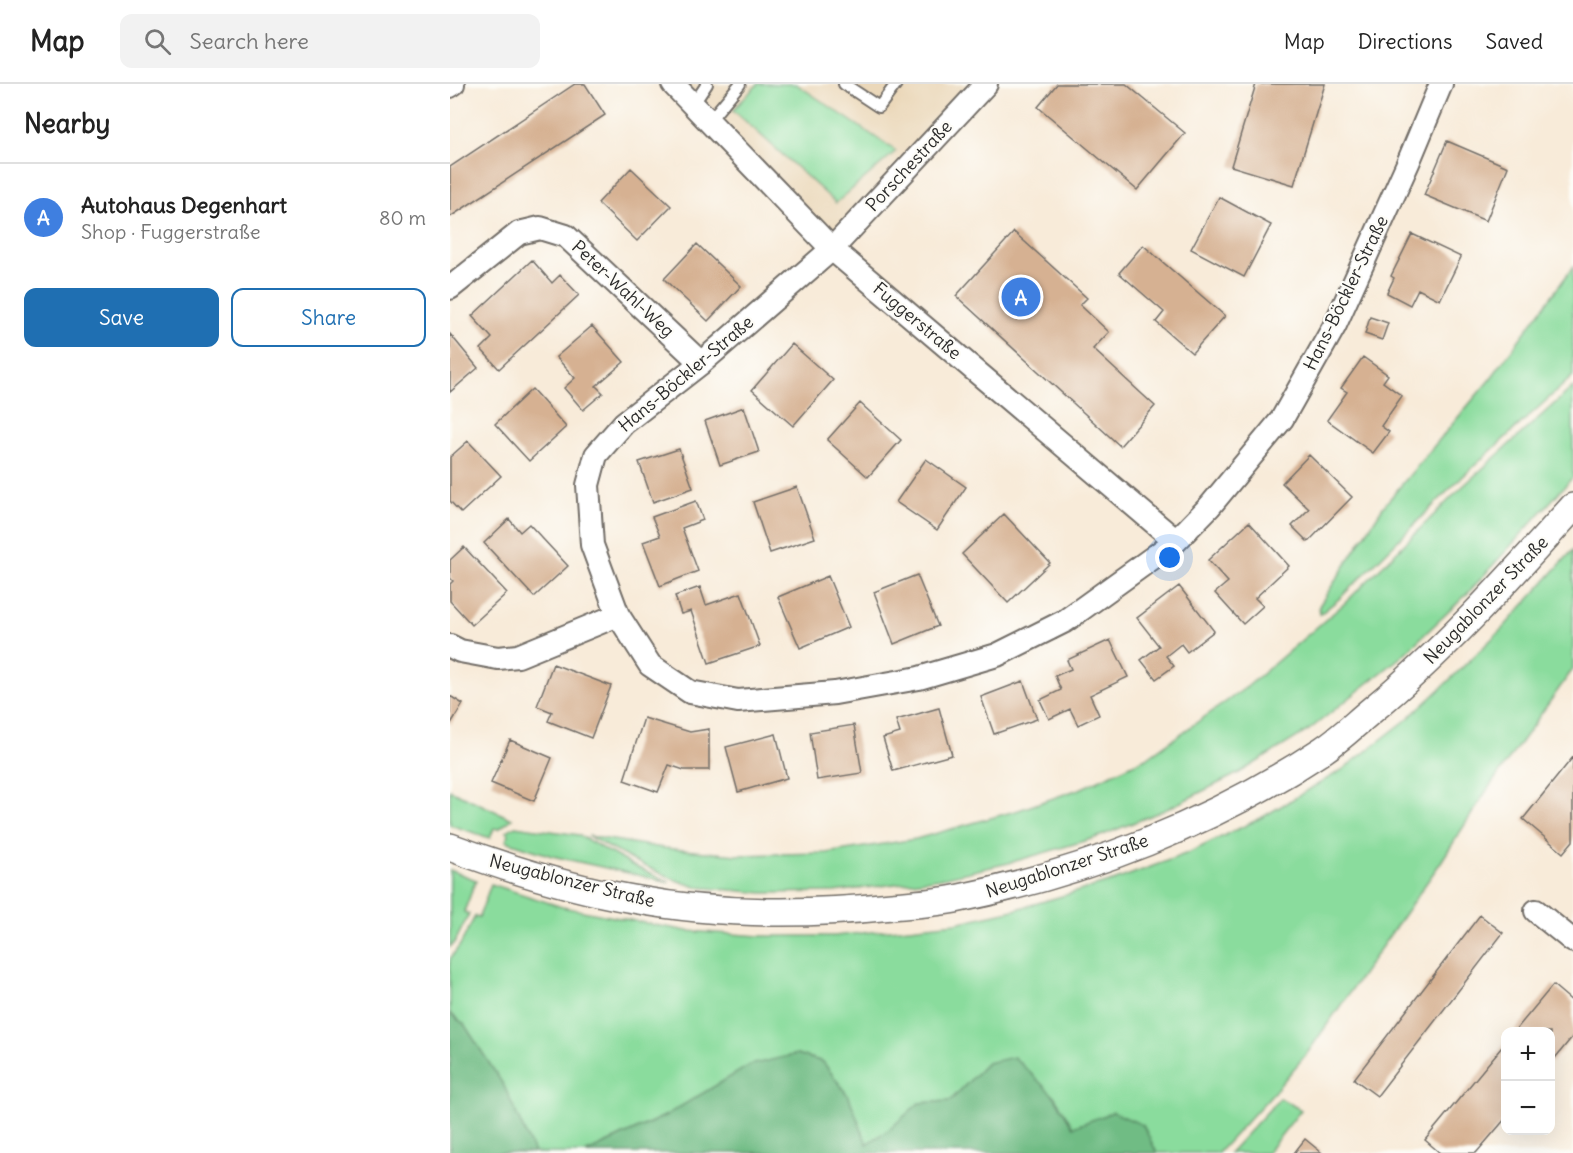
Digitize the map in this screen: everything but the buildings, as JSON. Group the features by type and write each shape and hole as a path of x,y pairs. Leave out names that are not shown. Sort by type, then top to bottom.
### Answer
{"street":[{"name":"Fuggerstraße","path":"673,84 832,249 1176,541"},
{"name":"Porschestraße","path":"832,249 986,84"},
{"name":"Hans-Böckler-Straße","path":"832,249 702,363 624,423 596,454 588,485 592,545 618,615 650,665 690,692 738,701 835,693 919,678 997,655 1065,621 1176,541 1210,506 1282,419 1335,325 1441,84"},
{"name":"Peter-Wahl-Weg","path":"450,288 519,233 540,228 566,236 702,363"},
{"name":"Neugablonzer Straße","path":"450,847 503,867 633,899 694,908 751,912 834,912 951,900 1015,886 1107,856 1180,828 1252,793 1325,748 1413,676 1480,611 1573,507"},
{"path":"450,646 460,651 498,658 518,656 618,615"},
{"path":"1536,911 1573,941"}],"lane":[{"path":"701,113 707,84"},
{"path":"701,113 740,84"},
{"path":"844,84 879,107 896,84"}],"shaded area":[{"path":"684,84 971,84 833,238"}],"green space":[{"path":"758,84 796,84 896,151 836,203 733,110"},
{"path":"1573,267 1573,376 1459,480 1339,599 1320,614 1319,606 1383,507 1491,378"},
{"path":"1573,387 1573,477 1467,594 1401,657 1309,730 1239,773 1167,809 1098,837 1009,863 942,878 834,892 763,893 696,887 634,861 588,836 663,848 737,855 826,853 916,839 1019,810 1082,788 1148,757 1248,686 1345,603 1461,488"},
{"path":"1573,550 1573,669 1487,790 1441,862 1308,1052 1218,1153 1157,1153 1142,1125 1073,1127 1054,1096 987,1063 950,1101 919,1103 890,1129 867,1145 849,1097 823,1062 797,1054 585,1153 534,1153 504,1086 464,1024 450,1013 450,959 475,916 479,917 491,884 562,907 687,931 761,936 834,936 956,923 1014,910 1113,881 1188,853 1261,818 1342,770 1405,721 1503,628"},
{"path":"450,790 512,819 499,829 494,828 490,838 450,825"},
{"path":"515,826 579,835 632,865 669,882 552,856 506,841 509,834 506,832"},
{"path":"450,870 476,880 464,912 469,914 455,942 450,947"},
{"path":"450,1014 464,1024 504,1086 534,1153 450,1153"},
{"path":"797,1054 823,1062 849,1097 867,1144 890,1129 919,1103 950,1101 987,1063 1014,1057 1054,1096 1073,1127 1113,1112 1143,1125 1157,1153 585,1153 663,1117 750,1065"},
{"path":"1280,1098 1301,1110 1267,1153 1229,1153"}],"place":[{"name":"Autohaus Degenhart","path":"1021,297"}]}
